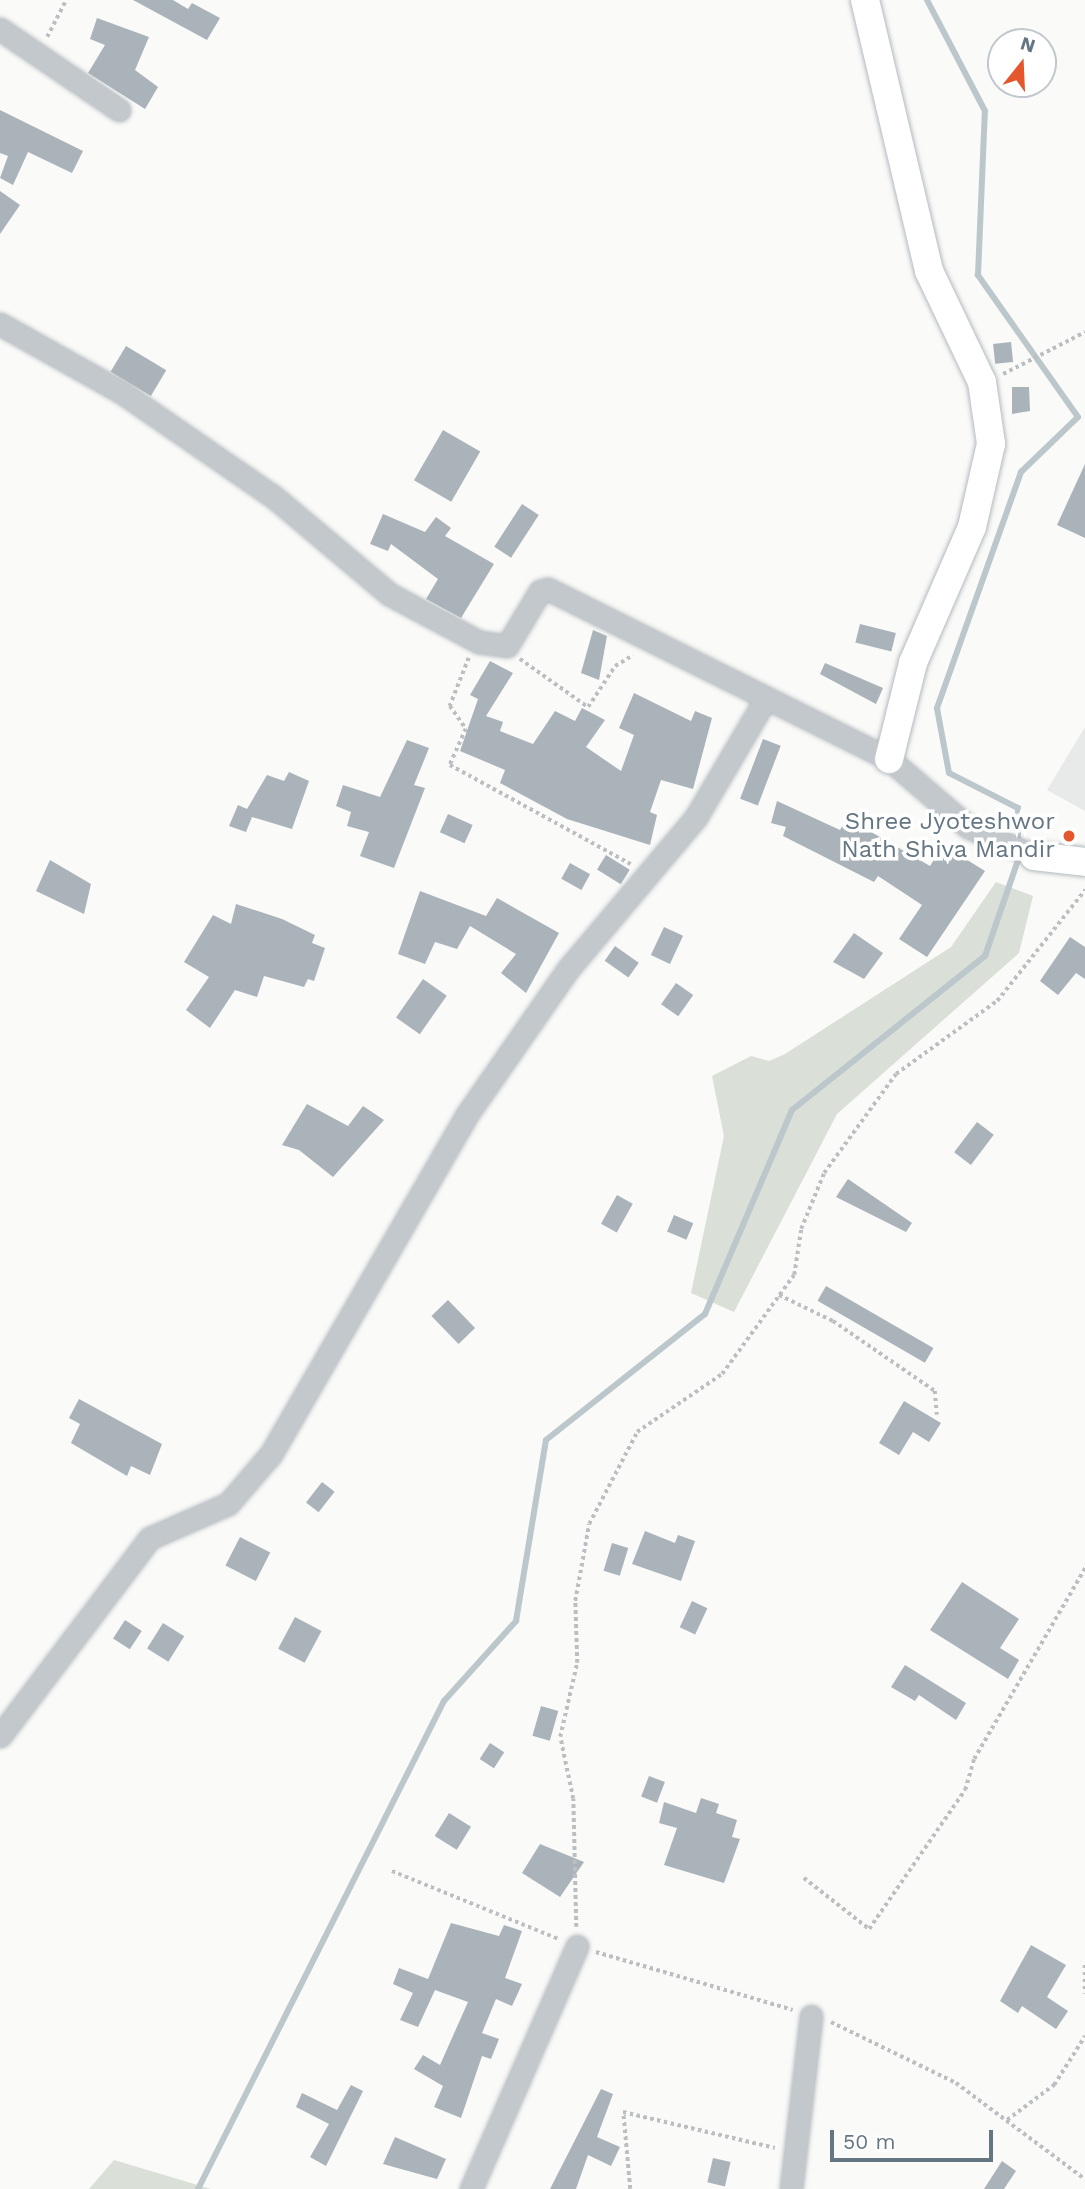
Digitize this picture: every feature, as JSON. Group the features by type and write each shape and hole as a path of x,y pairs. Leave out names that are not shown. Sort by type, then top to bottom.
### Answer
{"street":[{"path":"865,0 929,271 982,382 991,444 972,527 913,663 889,759"},
{"path":"0,29 119,110"},
{"path":"0,324 123,393 274,497 389,594 479,642 506,646 540,591 548,589 765,700 889,759 936,804 1022,852 1085,862"},
{"path":"0,1736 150,1538 229,1504 271,1454 466,1116 569,968 696,817 765,700"},
{"path":"471,2189 577,1946"},
{"path":"790,2189 811,2016"}],"path":[{"path":"38,54 66,0"},
{"path":"1025,367 1083,333"},
{"path":"648,874 547,812 450,765 466,729 450,706 470,655 506,646 588,706 615,666 653,643"},
{"path":"577,1946 573,1799 560,1737 577,1663 575,1601 589,1524 637,1432 722,1374 794,1275 801,1229 824,1173 896,1074 997,1002 1085,890"},
{"path":"779,1295 833,1321 935,1391 937,1415"},
{"path":"804,1878 869,1929 965,1790 974,1759 1085,1568"},
{"path":"393,1871 577,1946 850,2027 956,2083 1085,2179"},
{"path":"1085,1965 1085,1994"},
{"path":"1007,2121 1054,2085 1085,2036"},
{"path":"630,2189 623,2112 794,2153"}],"shaded area":[{"path":"1085,727 1085,811 1047,790"},
{"path":"996,882 1033,896 1019,953 837,1114 734,1312 691,1293 724,1136 712,1076 751,1056 769,1061 785,1054 951,947"},
{"path":"114,2160 211,2189 89,2189"}],"building":[{"path":"133,0 173,0 188,9 192,3 220,18 207,40"},
{"path":"97,18 149,37 135,70 158,87 145,109 88,73 105,45 90,39"},
{"path":"0,110 83,151 72,173 28,152 13,185 0,178 8,156 0,153"},
{"path":"0,191 20,205 0,234"},
{"path":"1011,342 1013,362 995,364 993,344"},
{"path":"126,346 166,370 151,396 111,372"},
{"path":"1012,387 1029,387 1030,411 1012,414"},
{"path":"443,430 480,452 451,502 414,480"},
{"path":"1085,464 1085,538 1057,525"},
{"path":"522,504 539,515 511,558 494,547"},
{"path":"383,514 425,532 436,517 451,528 445,536 494,564 461,618 426,599 438,579 391,544 388,551 370,544"},
{"path":"860,624 896,633 891,651 855,642"},
{"path":"593,630 607,636 599,680 581,673"},
{"path":"490,661 513,673 486,716 503,722 500,731 533,744 555,711 575,721 582,708 605,720 586,747 621,771 634,735 619,728 634,693 691,721 695,711 712,718 693,789 661,780 650,812 657,815 650,845 567,819 500,783 505,770 460,751 478,699 470,695"},
{"path":"825,663 883,688 876,704 820,674"},
{"path":"763,739 781,746 758,806 740,799"},
{"path":"407,740 429,748 414,785 425,788 394,868 360,856 369,832 347,826 351,812 336,806 343,785 380,797"},
{"path":"289,772 309,781 292,829 252,817 246,832 229,826 238,805 247,809 267,775 284,781"},
{"path":"777,801 840,830 847,818 930,866 943,845 985,871 927,957 899,939 922,905 878,876 874,882 783,836 786,827 771,823"},
{"path":"448,814 473,825 465,843 440,832"},
{"path":"606,855 630,870 621,884 597,869"},
{"path":"50,860 91,884 84,914 36,891"},
{"path":"570,863 590,874 581,890 561,879"},
{"path":"420,891 486,916 497,898 559,933 526,993 501,973 516,954 470,926 457,949 435,942 425,964 398,954"},
{"path":"236,904 282,919 315,935 312,943 325,948 314,981 308,979 304,987 264,976 257,997 235,990 210,1028 186,1010 209,977 184,962 213,915 231,924"},
{"path":"664,927 683,936 670,964 651,955"},
{"path":"854,933 883,953 864,979 833,962"},
{"path":"1070,937 1085,947 1085,979 1076,973 1058,995 1040,981"},
{"path":"615,946 639,963 628,977 605,961"},
{"path":"423,979 447,996 420,1034 396,1018"},
{"path":"676,983 693,995 678,1016 661,1004"},
{"path":"307,1104 348,1126 363,1106 384,1120 333,1177 299,1150 282,1145"},
{"path":"977,1122 994,1135 971,1165 954,1152"},
{"path":"848,1179 912,1223 906,1232 836,1197"},
{"path":"617,1195 633,1204 617,1233 601,1224"},
{"path":"674,1215 693,1223 686,1240 667,1232"},
{"path":"826,1286 933,1348 925,1363 818,1301"},
{"path":"448,1300 475,1328 459,1344 431,1316"},
{"path":"79,1399 162,1444 150,1475 131,1466 127,1476 71,1443 80,1424 69,1418"},
{"path":"904,1401 941,1423 929,1442 913,1432 899,1455 879,1443"},
{"path":"322,1482 335,1492 319,1512 306,1502"},
{"path":"645,1531 675,1543 678,1535 695,1541 681,1581 632,1564"},
{"path":"240,1537 270,1552 256,1581 225,1566"},
{"path":"612,1543 628,1548 620,1576 604,1571"},
{"path":"962,1582 1019,1619 1000,1648 1019,1660 1008,1679 930,1630"},
{"path":"692,1601 707,1608 695,1634 680,1627"},
{"path":"295,1617 321,1631 305,1663 278,1649"},
{"path":"125,1620 142,1631 130,1649 113,1638"},
{"path":"163,1623 184,1636 168,1662 147,1648"},
{"path":"905,1665 966,1703 956,1720 919,1695 915,1701 891,1687"},
{"path":"541,1706 558,1711 550,1741 532,1736"},
{"path":"490,1743 504,1752 494,1768 480,1759"},
{"path":"649,1776 665,1782 657,1803 641,1797"},
{"path":"701,1798 719,1804 716,1813 737,1820 732,1837 740,1839 724,1883 664,1865 677,1828 659,1823 664,1802 696,1813"},
{"path":"449,1813 471,1827 457,1850 435,1836"},
{"path":"540,1844 584,1862 560,1897 522,1873"},
{"path":"451,1923 499,1936 504,1925 522,1931 505,1978 522,1984 512,2006 496,1999 482,2033 499,2039 491,2059 482,2056 461,2118 434,2107 443,2086 414,2069 423,2055 440,2065 468,2002 435,1990 418,2027 400,2020 413,1993 393,1984 399,1968 428,1979"},
{"path":"1031,1945 1066,1965 1047,1997 1068,2011 1056,2029 1022,2006 1018,2013 1000,2001"},
{"path":"351,2085 363,2091 326,2166 310,2157 329,2124 296,2107 302,2093 337,2110"},
{"path":"601,2089 613,2094 597,2137 620,2147 611,2166 588,2155 576,2189 550,2189"},
{"path":"395,2137 446,2159 437,2179 383,2164"},
{"path":"713,2158 731,2162 725,2186 707,2182"},
{"path":"1002,2161 1016,2171 1004,2189 984,2189"}],"waterway":[{"path":"198,2189 444,1701 516,1621 546,1440 705,1314 792,1110 985,956 1018,860 1018,808 949,773 937,708 1021,472 1078,417 978,275 985,111 927,0"}],"place":[{"name":"Shree Jyoteshwor Nath Shiva Mandir","path":"1069,836"}]}
